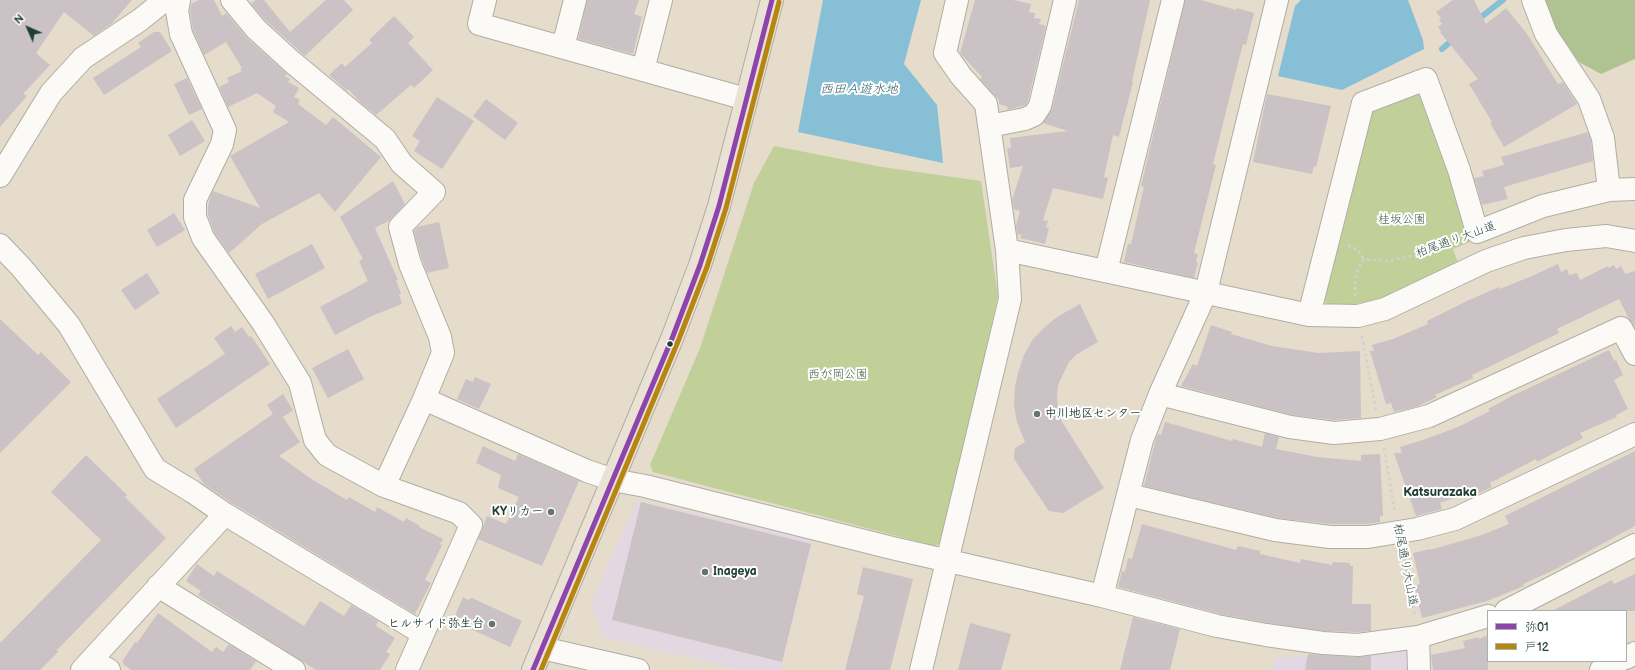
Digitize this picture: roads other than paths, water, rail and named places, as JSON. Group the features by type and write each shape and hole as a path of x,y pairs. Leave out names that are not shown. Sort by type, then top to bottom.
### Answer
{"main road":[{"path":"533,670 673,336 700,265 719,206 772,0"}],"street":[{"path":"0,176 51,93 84,58 140,20 165,0"},
{"path":"179,0 177,11 181,34 225,130 222,144 195,200 195,217 203,238 262,323 300,383 315,440 327,455 384,486 459,513 471,525 422,633 407,670"},
{"path":"232,0 256,29 291,61 385,139 402,164 434,192 400,227 410,264 440,338 442,353 424,398 384,486"},
{"path":"485,0 480,24 746,99"},
{"path":"563,47 575,0"},
{"path":"643,70 661,0"},
{"path":"921,670 1010,299 1007,250 986,104 961,76 945,53 957,0"},
{"path":"989,126 1025,119 1034,115 1040,106 1065,0"},
{"path":"1106,271 1173,0"},
{"path":"1102,596 1142,440 1160,394 1206,292 1278,0"},
{"path":"1533,0 1546,34 1589,99 1603,138 1609,190"},
{"name":"柏尾通り大山道","path":"1309,315 1363,103 1426,79 1459,170 1477,232 1543,206 1609,190 1635,189"},
{"path":"1007,250 1309,315 1358,316 1384,309 1486,261 1524,248 1566,240 1606,236 1635,241"},
{"path":"0,245 21,267 69,325 155,469 225,514 422,633"},
{"path":"1160,394 1290,427 1334,433 1380,429 1429,416 1621,328 1635,354"},
{"path":"424,398 587,471 613,480 645,486 892,548 1102,596 1217,626 1266,635 1358,646 1418,637 1487,616"},
{"path":"1129,495 1275,530 1330,537 1368,537 1417,529 1455,519 1635,434"},
{"path":"94,667 158,586 225,514"},
{"path":"1508,610 1635,545"},
{"path":"158,586 294,670"},
{"path":"1418,637 1419,670"},
{"path":"542,648 638,670"},
{"path":"1601,670 1617,662"}],"water":[{"name":"西田Ａ遊水地","path":"823,0 921,0 904,64 937,105 943,163 798,132"},
{"path":"1301,0 1408,0 1423,40 1424,49 1342,90 1278,76 1295,6"}],"waterway":[{"path":"1476,21 1503,0"},
{"path":"1442,49 1455,38"}],"place":[{"name":"中川地区センター","path":"1037,414"},
{"name":"KYリカー","path":"551,512"},
{"name":"Inageya","path":"705,572"},
{"name":"ヒルサイド弥生台","path":"492,624"}],"district":[{"name":"Katsurazaka","path":"1440,493"}],"park label":[{"name":"桂坂公園","path":"1402,220"},
{"name":"西が岡公園","path":"838,375"}]}
